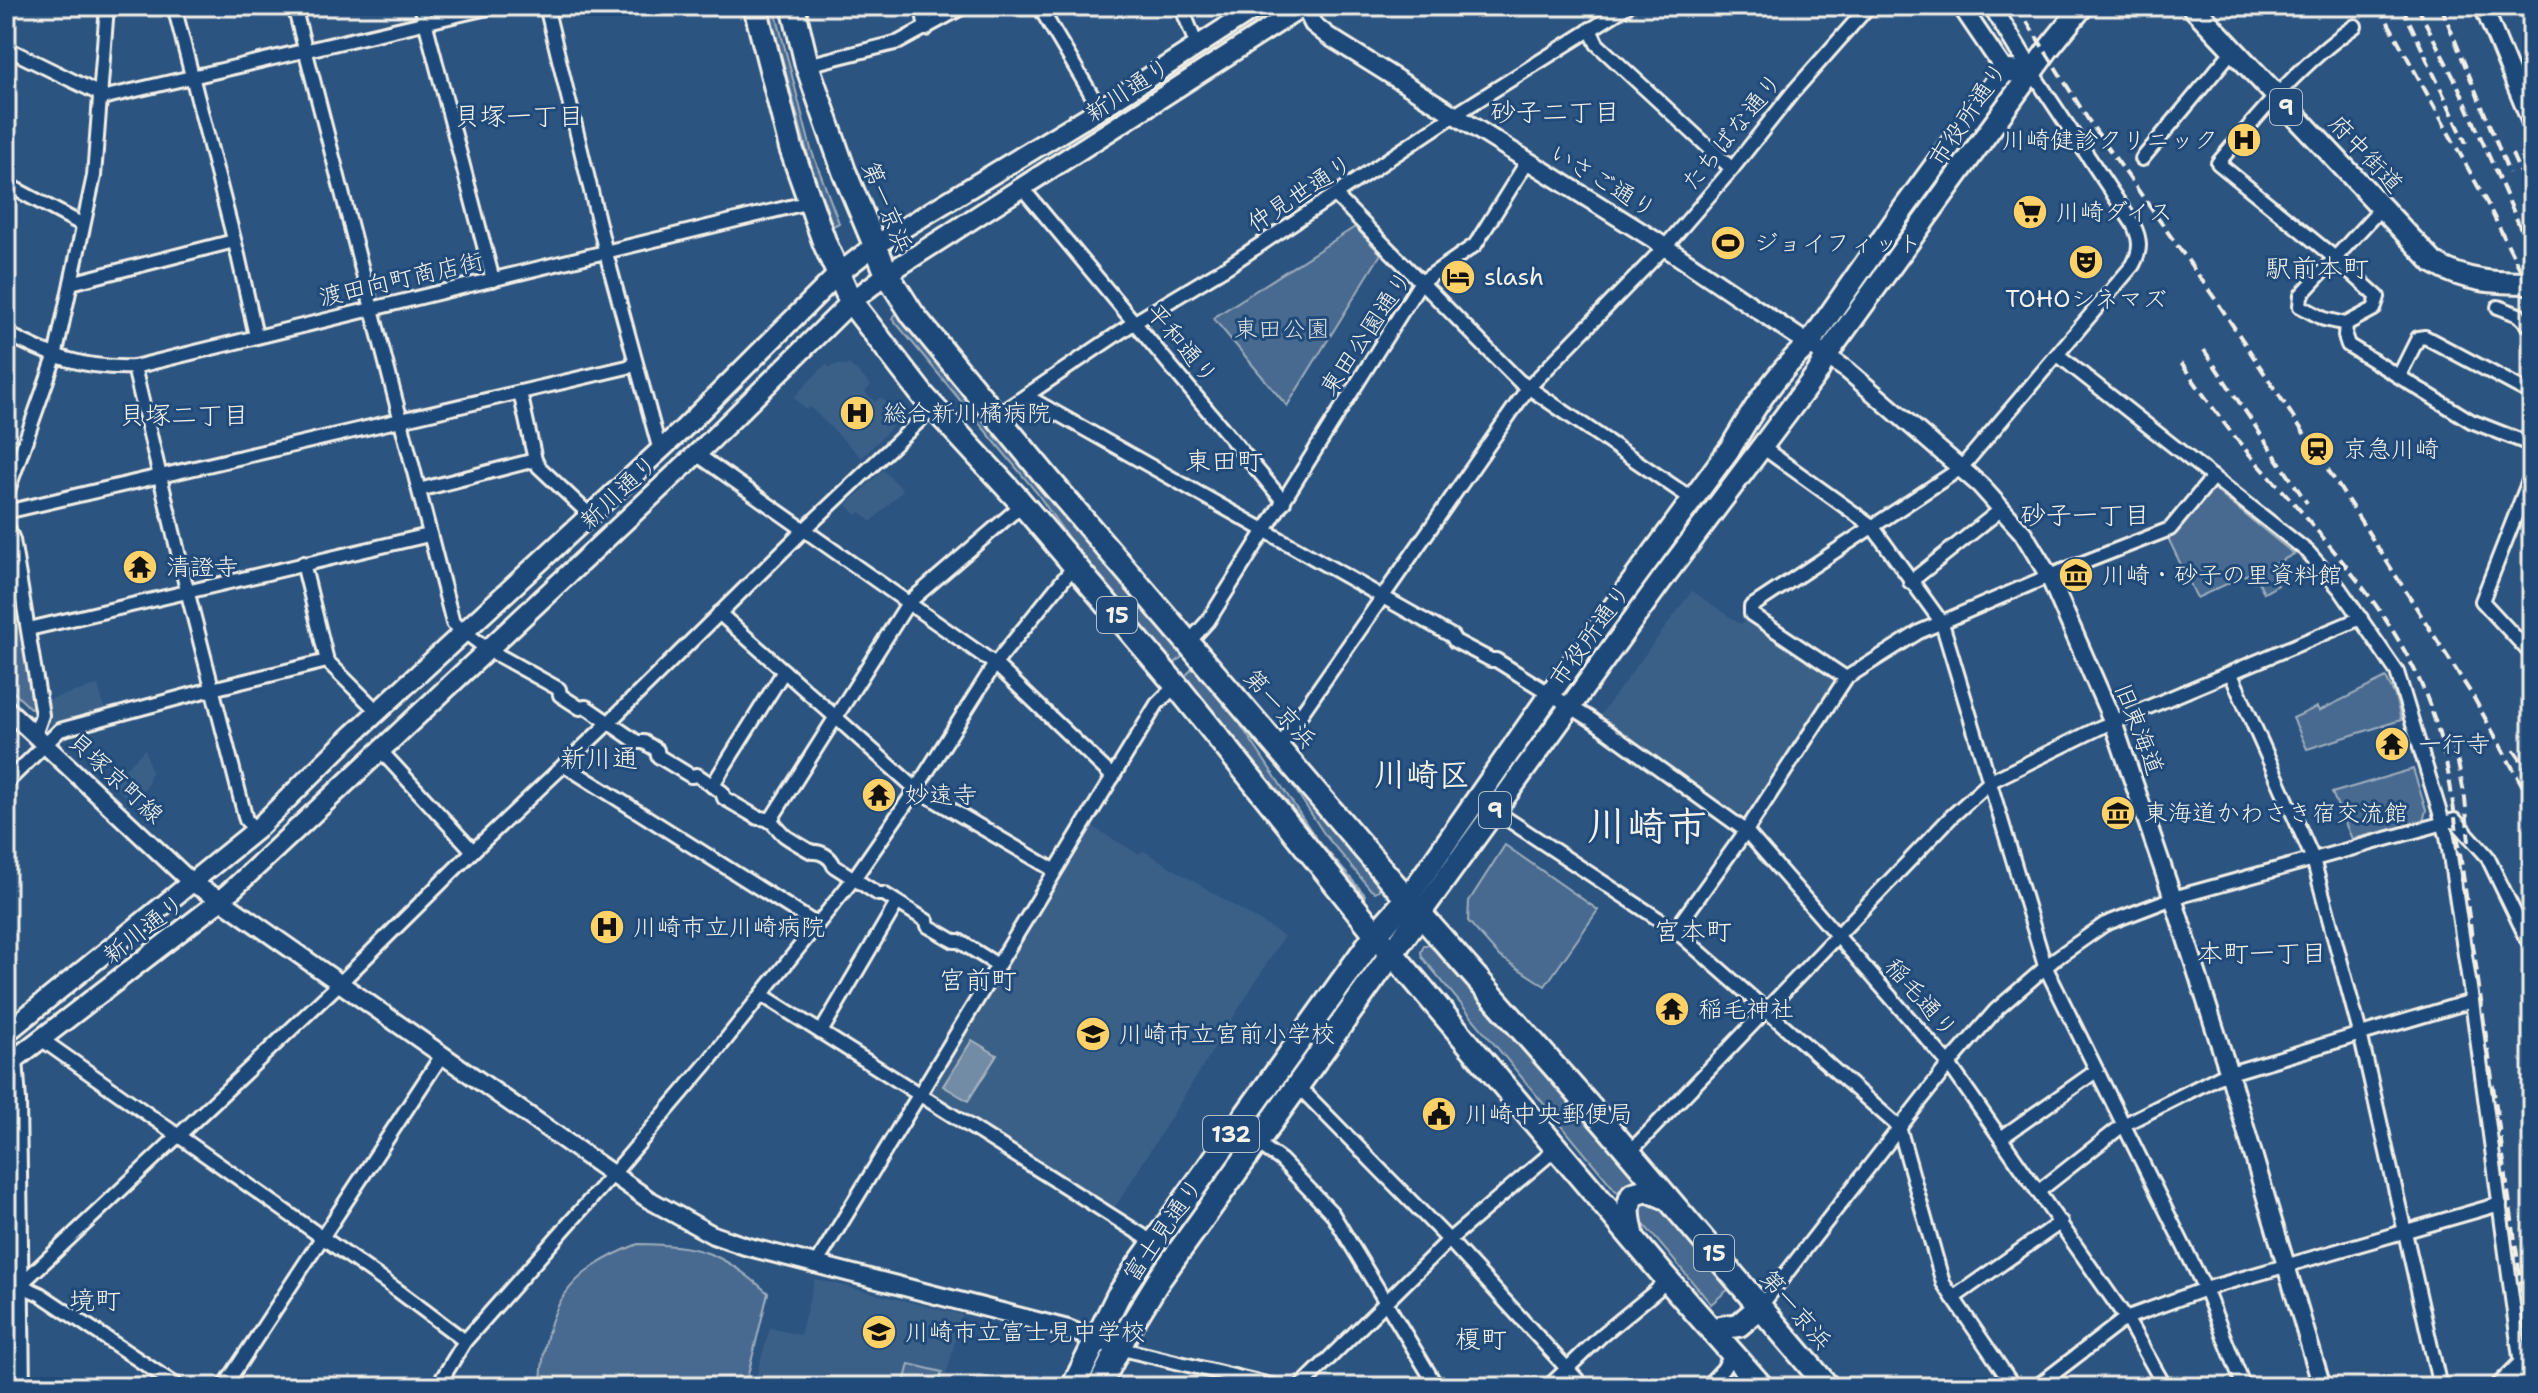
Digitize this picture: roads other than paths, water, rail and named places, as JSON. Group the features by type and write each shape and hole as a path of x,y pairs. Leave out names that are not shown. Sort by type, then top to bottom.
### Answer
{"highway":[{"name":"15","path":"755,6 791,148 851,302 934,407 1023,504 1176,685 1376,934 1665,1277 1762,1387"},
{"name":"第一京浜","path":"793,6 807,65 844,171 887,274 913,315 1188,643 1828,1387"},
{"name":"132","path":"1376,934 1414,906"},
{"name":"富士見通り","path":"1099,1387 1118,1348 1160,1278 1393,954 1414,906"},
{"name":"富士見通り","path":"1073,1387 1118,1296 1153,1242 1376,934"},
{"path":"1633,1239 1628,1211 1633,1194 1648,1190 1667,1199"},
{"path":"1713,1329 1767,1316"},
{"path":"1733,1353 1745,1336 1764,1324 1767,1316"},
{"path":"2503,1387 2526,1371"}],"main road":[{"name":"新川通り","path":"6,1033 256,830 360,728 660,451 838,274 874,246 1100,109 1259,6"},
{"name":"新川通り","path":"9,1059 41,1039 221,900 851,302 887,274 1304,6"},
{"name":"9","path":"2032,72 2083,6"},
{"name":"府中街道","path":"2192,6 2422,253 2445,270 2489,282 2532,283"},
{"name":"市役所通り","path":"1414,906 1495,811 1818,372 1818,350 1910,199 2005,71 2032,72"},
{"name":"市役所通り","path":"1414,906 1550,694 1784,368 1818,350 2032,72"},
{"path":"660,451 695,453"},
{"path":"360,728 380,750"},
{"path":"256,830 275,849"},
{"path":"139,927 157,950"}],"street":[{"path":"6,496 55,357 94,176 107,6"},
{"path":"174,6 194,76 256,336"},
{"path":"294,6 453,623 487,649 559,689 560,695 580,708 586,707 637,742 644,742 657,750 658,756 691,776 697,775 736,805 758,818 764,817 781,833 812,852 818,852 878,894 927,921 928,926 996,964"},
{"path":"421,6 493,280"},
{"path":"6,48 106,97 496,6"},
{"path":"546,6 606,253 660,451"},
{"path":"922,6 926,29"},
{"path":"807,65 899,42 965,6"},
{"path":"1039,6 1100,109"},
{"path":"1181,6 1197,46"},
{"name":"いさご通り","path":"1304,6 1313,24 1334,40 1456,114 1818,350"},
{"name":"仲見世通り","path":"996,416 1135,322 1228,266 1456,114 1628,6"},
{"name":"たちばな通り","path":"1279,749 1528,388 1664,248 1793,92 1869,6"},
{"path":"1961,6 2005,71"},
{"path":"1846,678 1751,614 1751,607 1961,468 2133,265 2139,254 2140,243 2133,224 1992,6"},
{"path":"2483,6 2532,125"},
{"path":"2355,26 2334,40 2276,97 2218,163 2335,258 2378,297 2374,309 2346,324 2324,319 2300,306 2301,295 2335,258 2381,208"},
{"path":"1590,29 1597,44 1732,169"},
{"path":"2142,159 2233,50"},
{"name":"東田公園通り","path":"1284,502 1420,283 1475,245 1527,162"},
{"path":"6,184 83,225"},
{"name":"平和通り","path":"1023,189 1284,502"},
{"path":"1336,196 1528,388 1692,499"},
{"name":"渡田向町商店街","path":"6,333 55,357 104,367 134,367 810,202"},
{"path":"71,283 234,241"},
{"path":"2498,307 2519,315 2532,328"},
{"path":"2346,324 2348,345 2471,421 2532,445"},
{"path":"2399,376 2418,338 2425,337 2532,394"},
{"name":"旧東海道","path":"1818,350 1847,370 2003,508 2023,533 2049,576 2113,722 2173,898 2229,1073 2322,1387"},
{"path":"2058,355 2308,552 2340,589 2397,672 2447,836 2526,1371"},
{"path":"6,512 636,365"},
{"path":"134,367 246,820 256,830"},
{"path":"520,392 535,460 590,515"},
{"path":"1026,396 1452,636 1461,644 1496,660 1550,694"},
{"path":"6,1304 20,1285 340,983 934,407"},
{"path":"1762,447 1872,526 1942,623 2045,966 2205,1289 2244,1387"},
{"path":"695,453 995,664 1113,777"},
{"path":"419,490 535,460"},
{"path":"2532,473 2482,601 2532,655"},
{"path":"1675,930 1746,831 1846,678 1919,632 2049,576 2170,529 2213,477"},
{"path":"1188,643 1208,621 1284,502"},
{"path":"770,821 908,603 1023,504"},
{"path":"1910,582 2003,508"},
{"path":"6,523 13,540 29,629 42,715 40,740"},
{"path":"29,629 429,535"},
{"path":"1658,546 1677,560"},
{"path":"303,563 327,661 378,712"},
{"path":"437,1387 465,1341 613,1174 762,995 855,877 916,789 995,664 1075,565"},
{"path":"719,613 916,789 1054,870"},
{"path":"1629,1153 1952,816 1991,781 2113,722 2361,618"},
{"path":"6,783 40,740 60,730 327,661"},
{"path":"712,786 784,671"},
{"path":"2231,674 2313,859 2360,1033 2440,1387"},
{"path":"815,1266 1157,704 1176,685"},
{"name":"稲毛通り","path":"1550,694 1746,831 1949,1064 2126,1318 2165,1387"},
{"name":"貝塚京町線","path":"6,708 192,883 221,900 660,1206 713,1235 815,1266 1068,1329 1118,1348"},
{"path":"380,750 473,851"},
{"path":"564,765 816,924"},
{"path":"1495,811 1675,930 1899,1127 1943,1283 2014,1387"},
{"path":"1767,1316 1899,1127 1949,1064 1996,1010 2045,966 2105,924 2173,898 2455,820 2487,856 2532,949"},
{"path":"821,1032 897,903"},
{"path":"762,995 1153,1242"},
{"path":"2039,1191 2123,1125 2229,1073 2472,1001"},
{"path":"41,1039 465,1341"},
{"path":"224,1387 442,1055"},
{"path":"9,1059 20,1285 21,1387"},
{"path":"2001,1138 2096,1071"},
{"path":"1297,1085 1449,1240 1584,1387"},
{"path":"1256,1142 1281,1160 1332,1213 1437,1387"},
{"path":"1300,1387 1449,1240 1557,1148"},
{"path":"2036,1387 2126,1318 2205,1289 2500,1204"},
{"path":"1953,1298 2061,1222"},
{"path":"6,1269 20,1285 40,1294 179,1387"},
{"path":"1548,1387 1657,1290 1665,1277"},
{"path":"1118,1348 1279,1387"},
{"path":"1706,1387 1733,1353"}],"railway":[{"path":"2017,6 2089,121 2218,303 2327,468 2474,698 2532,803"},
{"path":"2379,6 2487,203 2532,293"},
{"path":"2402,6 2466,143"},
{"path":"2417,6 2459,88 2532,254"},
{"path":"2441,6 2509,173"},
{"path":"2512,154 2532,200"},
{"path":"2204,350 2307,503"},
{"path":"2181,363 2235,437 2296,505 2379,609 2399,641 2431,709 2443,747 2451,790 2532,1360"},
{"path":"2454,743 2465,798 2469,842"},
{"path":"2514,750 2532,776"}],"place":[{"name":"川崎健診クリニック","path":"2244,140"},
{"name":"川崎ダイス","path":"2030,212"},
{"name":"ジョイフィット","path":"1728,243"},
{"name":"TOHOシネマズ","path":"2086,262"},
{"name":"slash","path":"1458,277"},
{"name":"総合新川橘病院","path":"857,413"},
{"name":"京急川崎","path":"2317,449"},
{"name":"清證寺","path":"140,567"},
{"name":"川崎・砂子の里資料館","path":"2076,575"},
{"name":"一行寺","path":"2392,744"},
{"name":"妙遠寺","path":"879,795"},
{"name":"東海道かわさき宿交流館","path":"2118,813"},
{"name":"川崎市立川崎病院","path":"607,927"},
{"name":"稲毛神社","path":"1672,1009"},
{"name":"川崎市立宮前小学校","path":"1093,1034"},
{"name":"川崎中央郵便局","path":"1439,1114"},
{"name":"川崎市立富士見中学校","path":"879,1332"}],"district":[{"name":"砂子二丁目","path":"1555,112"},
{"name":"貝塚一丁目","path":"519,116"},
{"name":"駅前本町","path":"2317,268"},
{"name":"貝塚二丁目","path":"184,415"},
{"name":"東田町","path":"1224,461"},
{"name":"砂子一丁目","path":"2085,515"},
{"name":"新川通","path":"599,758"},
{"name":"川崎区","path":"1422,775"},
{"name":"川崎市","path":"1647,826"},
{"name":"宮本町","path":"1693,931"},
{"name":"本町一丁目","path":"2262,953"},
{"name":"宮前町","path":"978,980"},
{"name":"境町","path":"95,1300"},
{"name":"榎町","path":"1481,1339"}],"park label":[{"name":"東田公園","path":"1282,329"}]}
